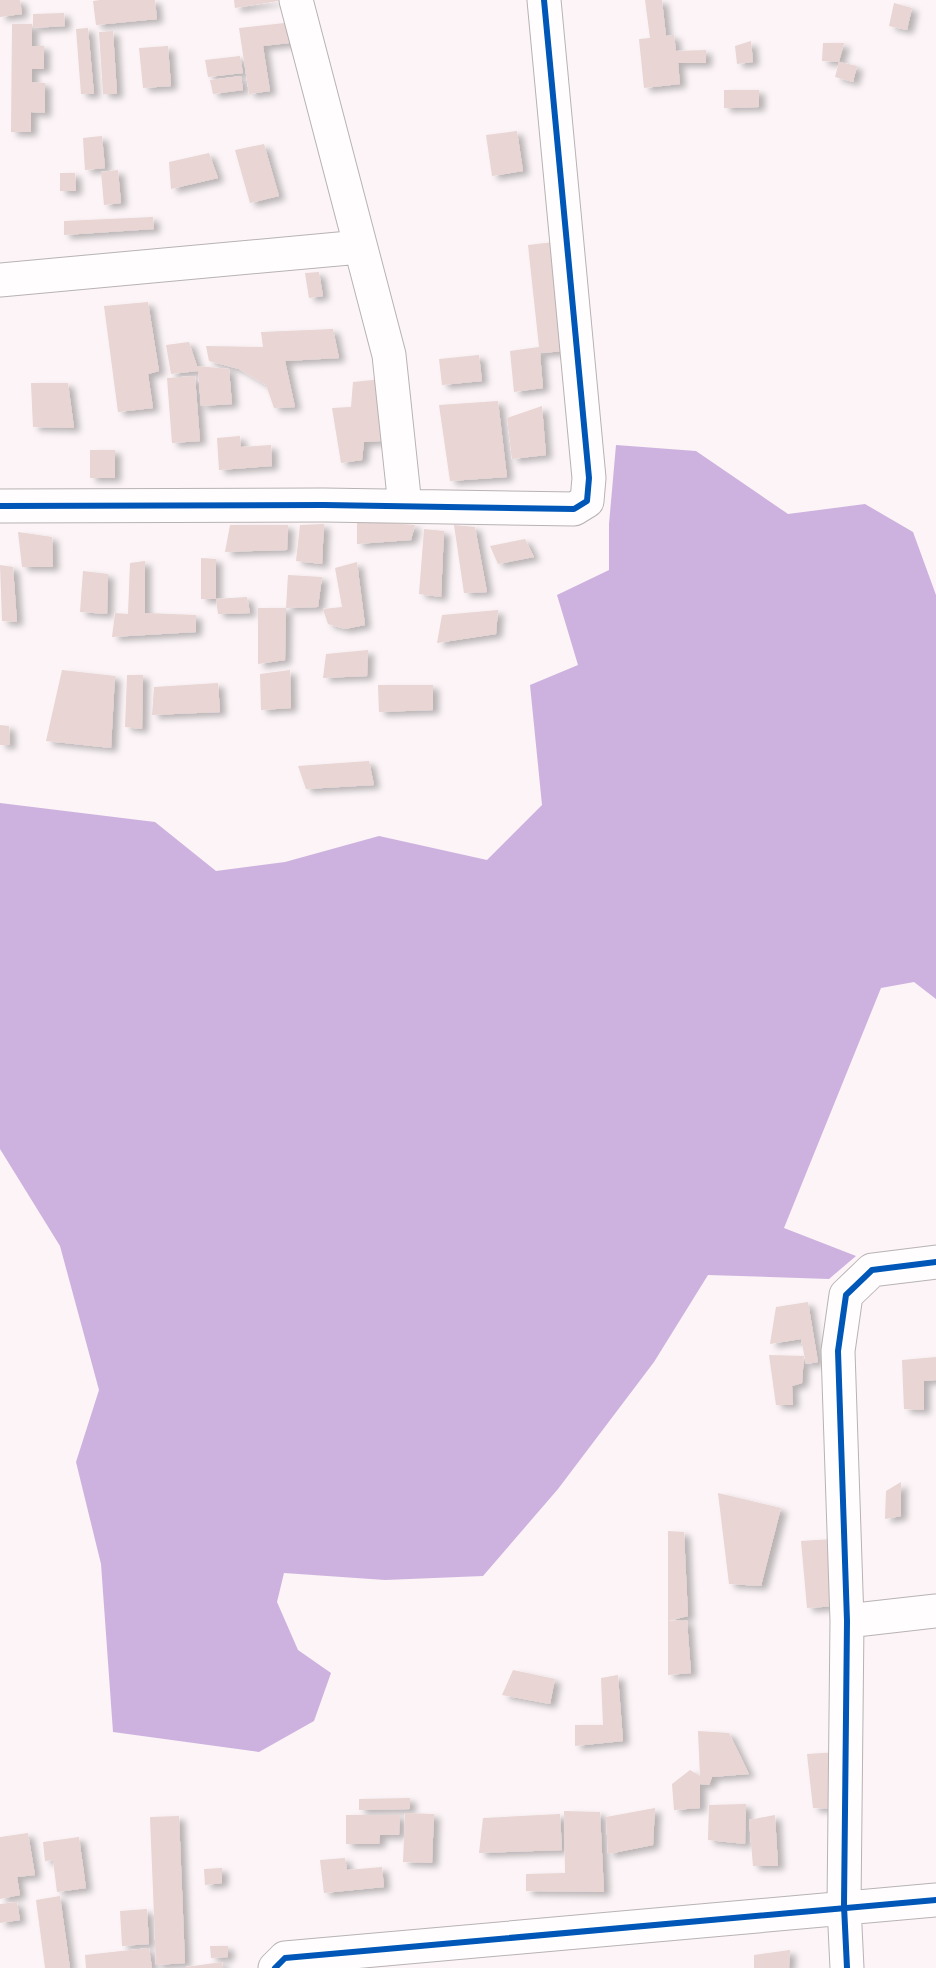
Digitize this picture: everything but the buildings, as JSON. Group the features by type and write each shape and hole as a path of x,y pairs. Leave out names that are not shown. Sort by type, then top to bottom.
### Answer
{"street":[{"path":"296,0 389,355 405,506"},
{"path":"0,506 405,506 574,509 587,501 588,467 544,0"},
{"path":"0,280 360,247"},
{"path":"847,1968 844,1906 847,1620 838,1351 846,1295 872,1270 936,1262"},
{"path":"847,1620 936,1611"},
{"path":"275,1968 285,1958 408,1958 844,1906 936,1900"}],"shaded area":[{"path":"616,445 696,451 788,514 865,504 913,532 936,595 936,999 914,982 881,988 784,1228 856,1256 829,1279 708,1275 654,1362 558,1489 483,1576 385,1580 284,1573 277,1602 298,1650 331,1673 314,1721 259,1752 113,1732 101,1564 76,1462 99,1390 60,1246 0,1149 0,803 155,822 216,871 285,862 379,836 487,860 542,805 530,685 578,665 557,595 609,570 609,524"}],"cycle path":[{"path":"0,506 324,505 574,509 587,501 589,478 544,0"},
{"path":"847,1968 844,1906 847,1621 838,1351 846,1295 872,1270 936,1262"},
{"path":"275,1968 285,1958 936,1900"}]}
